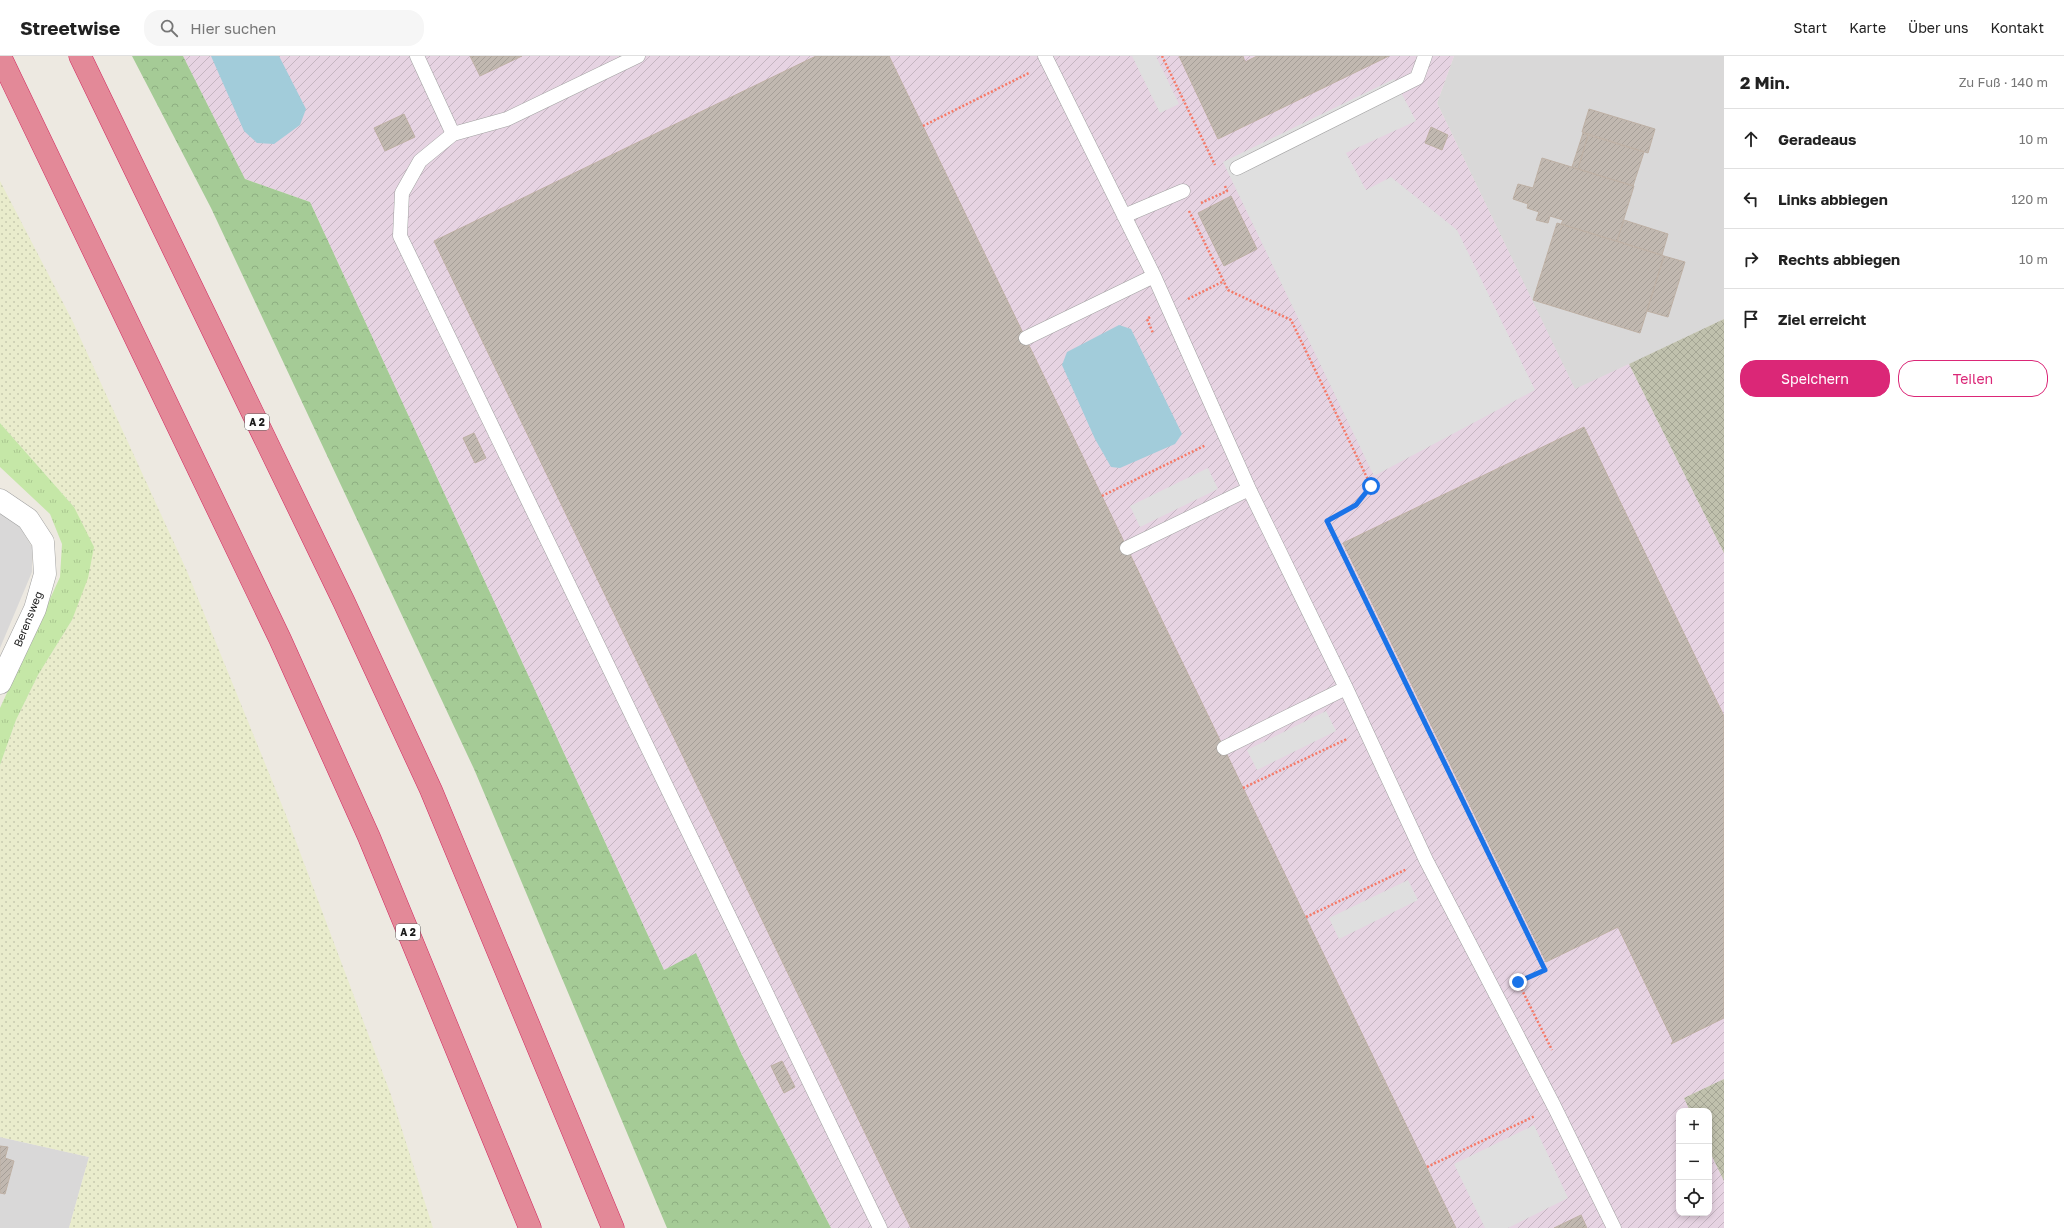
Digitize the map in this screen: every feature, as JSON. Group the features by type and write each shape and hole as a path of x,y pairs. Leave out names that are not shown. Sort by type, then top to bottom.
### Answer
{"highway":[{"name":"A 2","path":"0,56 280,639 368,837 530,1228"},
{"name":"A 2","path":"80,56 340,595 431,790 613,1228"}],"street":[{"name":"Berensweg","path":"0,500 28,518 44,542 45,574 35,608 0,682"}],"lane":[{"path":"417,56 453,134"},
{"path":"638,56 507,120 453,134 420,161 402,194 400,236 880,1228"},
{"path":"1238,168 1417,78 1425,56"},
{"path":"1047,59 1154,276 1248,489 1346,688 1426,860 1554,1106 1614,1228"},
{"path":"1124,216 1183,191"},
{"path":"1026,338 1154,276"},
{"path":"1127,548 1248,489"},
{"path":"1224,748 1346,688"}],"path":[{"path":"1162,56 1216,169"},
{"path":"923,126 1047,59"},
{"path":"1223,184 1227,191 1188,209 1228,290 1292,320 1371,486 1356,505 1327,521 1545,970 1518,982 1555,1056"},
{"path":"1157,340 1146,319 1224,282"},
{"path":"1102,496 1207,445 1204,438"},
{"path":"1244,788 1365,730"},
{"path":"1306,917 1426,860"},
{"path":"1427,1168 1554,1106"}],"shaded area":[{"path":"183,56 1454,56 1437,103 1575,389 1629,364 1724,553 1724,1079 1684,1098 1689,1108 1676,1108 1676,1216 1712,1216 1712,1156 1724,1181 1724,1228 831,1228 742,1055 696,954 664,970 310,202 245,179"},
{"path":"1132,56 1156,56 1179,104 1160,113"},
{"path":"1454,56 1724,56 1724,319 1575,390 1437,103"},
{"path":"1394,79 1416,121 1346,153 1366,190 1391,177 1457,230 1535,390 1374,476 1223,162"},
{"path":"0,181 72,320 186,569 286,815 391,1095 433,1228 69,1228 89,1157 0,1137 0,765 16,720 38,675 72,620 74,507 0,423"},
{"path":"1724,319 1724,553 1629,364"},
{"path":"1208,468 1218,489 1140,527 1130,506"},
{"path":"0,512 20,527 32,547 32,572 0,648"},
{"path":"1326,711 1336,731 1257,770 1247,750"},
{"path":"1408,880 1418,900 1339,939 1329,918"},
{"path":"1724,1079 1724,1181 1712,1156 1712,1108 1689,1108 1684,1098"},
{"path":"1534,1125 1568,1198 1508,1228 1485,1228 1454,1164"},
{"path":"0,1137 89,1157 69,1228 0,1228"}],"green space":[{"path":"132,56 183,56 245,179 310,202 664,970 696,953 742,1055 831,1228 667,1228 474,769 211,208"},
{"path":"0,423 74,507 94,547 88,578 72,620 38,675 16,720 0,765 0,708 60,577 62,544 50,514 0,467"}],"water":[{"path":"211,56 279,56 306,109 300,125 274,144 257,143 244,131"},
{"path":"1119,325 1131,329 1182,434 1175,444 1120,468 1111,467 1095,439 1062,365 1067,352"}],"building":[{"path":"470,56 522,56 480,76"},
{"path":"816,56 889,56 1456,1228 911,1228 434,241"},
{"path":"1179,56 1243,56 1245,62 1257,56 1389,56 1218,139"},
{"path":"1589,109 1655,129 1648,153 1582,132"},
{"path":"404,114 415,137 385,151 374,128"},
{"path":"1431,127 1448,135 1442,150 1425,143"},
{"path":"1583,133 1588,135 1578,169 1572,167"},
{"path":"1588,135 1644,152 1633,186 1578,169"},
{"path":"1542,158 1634,186 1617,241 1561,224 1563,220 1550,216 1548,223 1536,220 1539,212 1527,208 1528,204 1513,199 1518,184 1533,188"},
{"path":"1231,196 1257,249 1224,266 1198,213"},
{"path":"1624,220 1668,234 1662,255 1617,241"},
{"path":"1557,223 1664,256 1640,333 1533,300"},
{"path":"1664,256 1685,262 1668,317 1647,311"},
{"path":"1584,427 1724,716 1724,1018 1671,1044 1673,1041 1618,927 1546,962 1343,543"},
{"path":"474,433 486,458 475,463 463,438"},
{"path":"782,1061 795,1087 784,1093 771,1066"},
{"path":"0,1146 8,1147 5,1158 14,1161 5,1194 0,1193"},
{"path":"1581,1215 1587,1228 1554,1228"}],"route":[{"path":"1371,486 1356,505 1327,521 1545,970 1518,982"}]}
